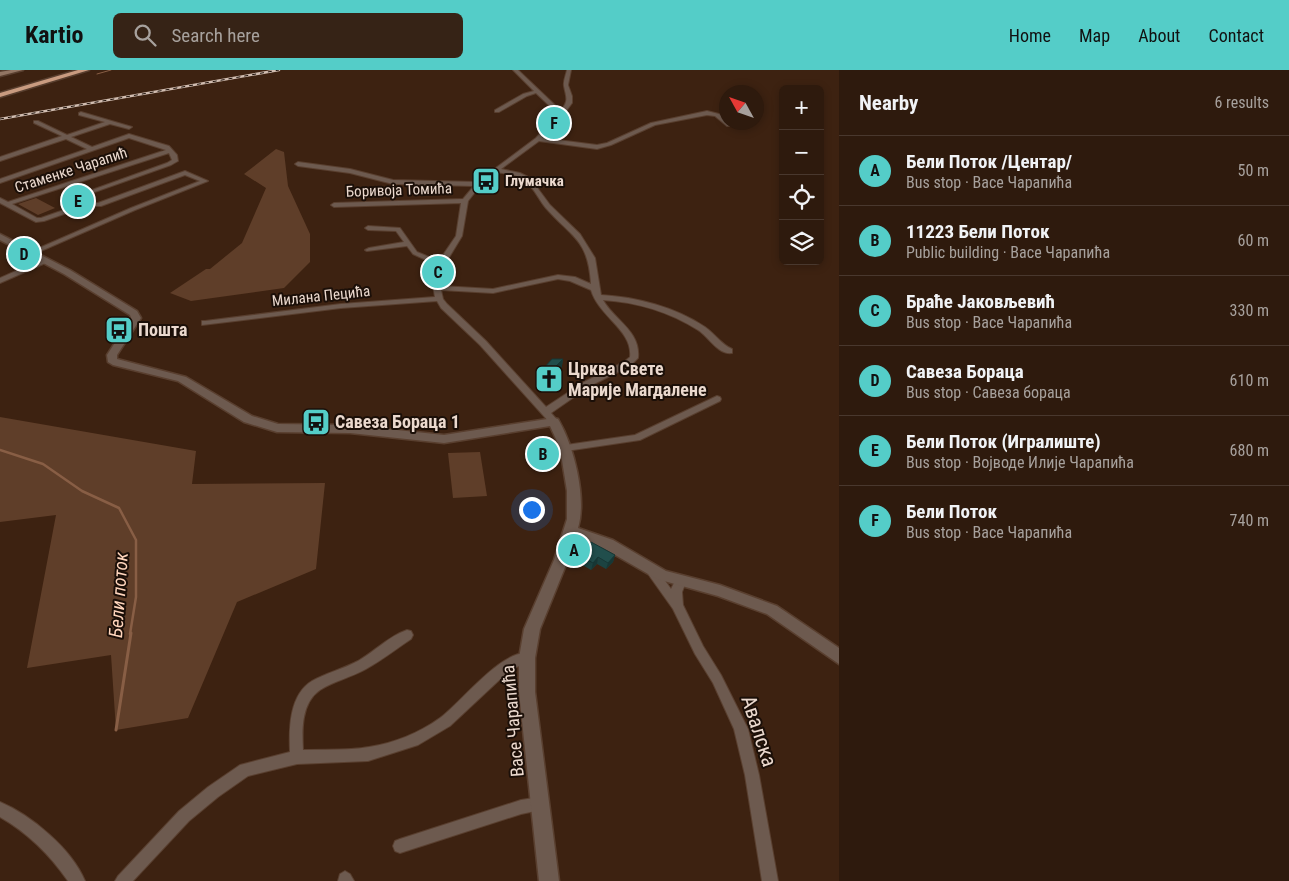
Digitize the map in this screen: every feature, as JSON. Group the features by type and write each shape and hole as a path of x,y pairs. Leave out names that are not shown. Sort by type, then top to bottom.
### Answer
{"highway":[{"path":"0,91 73,70"},
{"path":"0,95 86,70"}],"main road":[{"path":"0,74 20,70"}],"street":[{"path":"515,70 557,110 563,111"},
{"path":"439,299 437,288 440,264 459,236 465,202 477,184 538,140 563,111 570,99 566,85 569,70"},
{"path":"497,110 525,95 538,91"},
{"path":"538,140 597,147 653,124 707,113 719,117"},
{"path":"81,114 129,127"},
{"path":"36,122 92,149"},
{"path":"0,160 110,122"},
{"path":"0,181 131,136 171,150 175,159 169,164 60,195"},
{"name":"Стаменке Чарапић","path":"7,204 60,195 171,150"},
{"path":"298,164 350,171 393,182 477,184"},
{"path":"1,238 46,261 136,316 112,355 112,360 117,363 182,380 233,411 262,425 294,430 350,429 437,439 550,416 591,381 627,364 635,356 626,331 607,312 593,288 591,258 579,237 550,208 526,178 498,170"},
{"path":"0,200 40,220 51,218 83,205 97,205 187,173 205,181 133,209 32,253"},
{"path":"60,195 83,205"},
{"name":"Боривоја Томића","path":"334,205 465,202"},
{"path":"368,228 398,228 407,244 415,253 440,264"},
{"path":"369,250 407,244"},
{"path":"0,281 46,261"},
{"path":"437,288 493,291 558,278 572,279 593,288"},
{"path":"598,297 640,305 677,317 705,331 719,346 729,351"},
{"name":"Васе Чарапића","path":"439,299 447,310 483,343 550,416 566,448 573,491 574,519 571,531 532,628 527,658 527,692 549,881"},
{"name":"Милана Пецића","path":"205,323 333,307 439,299"},
{"path":"566,448 637,438 717,399"},
{"name":"Авалска","path":"571,531 608,544 652,572 680,582 720,591 772,610 839,657"},
{"name":"Авалска","path":"652,572 677,606 699,650 718,679 741,730 752,775 770,881"},
{"path":"677,606 676,592 680,582"},
{"path":"298,756 297,718 299,707 307,694 315,686 378,656 407,635"},
{"path":"123,881 156,848 173,827 218,788 245,770 298,756 368,754 413,741 445,722 507,665 527,658"},
{"path":"400,846 521,807 540,804"},
{"path":"0,809 41,835 64,860 77,881"}],"shaded area":[{"path":"276,149 284,152 288,186 310,234 310,262 284,288 191,301 170,293 206,269 210,269 242,243 266,188 244,174"},
{"path":"36,198 55,208 38,215 18,204"},
{"path":"0,417 196,451 192,484 325,483 316,569 237,602 188,718 116,730 111,655 27,668 56,515 0,522"},
{"path":"480,452 487,496 453,498 448,453"}],"building":[{"path":"552,359 563,359 550,372 543,369"},
{"path":"591,542 615,555 608,563 598,557 593,563 579,555"}],"waterway":[{"name":"Бели поток","path":"97,74 111,70"},
{"name":"Бели поток","path":"0,450 43,464 82,491 119,508 136,540 136,597 130,634"},
{"name":"Бели поток","path":"116,730 131,633"}],"railway":[{"path":"0,119 279,70"}],"place":[{"name":"Бели Поток","path":"554,123"},
{"name":"Глумачка","path":"486,181"},
{"name":"Бели Поток (Игралиште)","path":"78,201"},
{"name":"Савеза Бораца","path":"24,254"},
{"name":"Браће Јаковљевић","path":"438,272"},
{"name":"Пошта","path":"119,330"},
{"name":"Црква Свете Марије Магдалене","path":"549,379"},
{"name":"Савеза Бораца 1","path":"316,422"},
{"name":"11223 Бели Поток","path":"543,454"},
{"name":"Бели Поток /Центар/","path":"574,550"}]}
